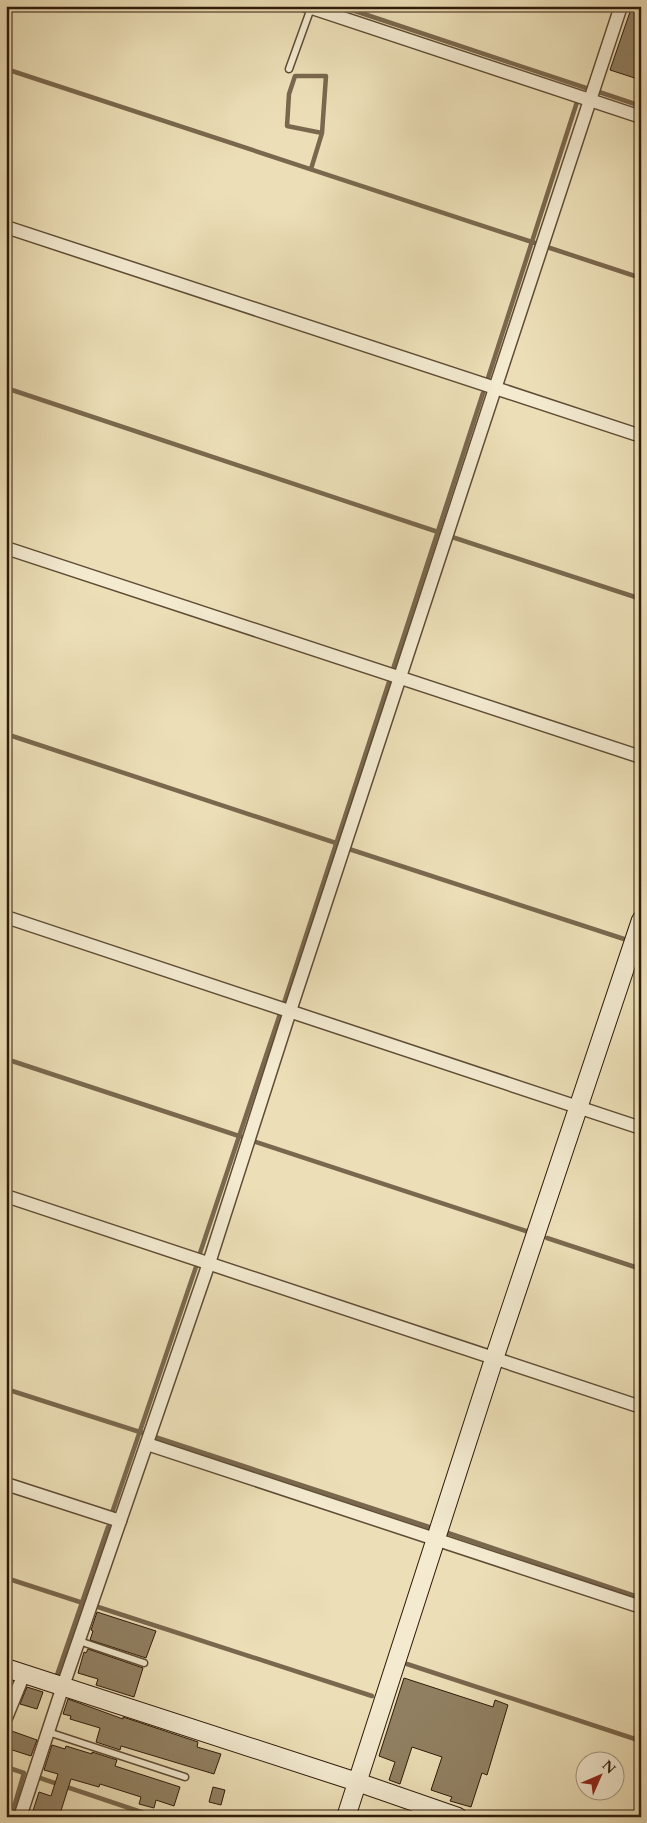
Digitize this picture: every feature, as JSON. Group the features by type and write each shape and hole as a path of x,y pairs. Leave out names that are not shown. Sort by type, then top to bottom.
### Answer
{"street":[{"path":"20,1817 63,1686 209,1264 494,388 621,6"},
{"path":"309,7 641,117"},
{"path":"6,227 641,436"},
{"path":"6,548 641,757"},
{"path":"6,917 641,1128"},
{"path":"346,1817 494,1359 641,920"},
{"path":"6,1196 641,1407"},
{"path":"147,1444 641,1607"},
{"path":"6,1484 120,1522"},
{"path":"6,1668 357,1782 458,1817"},
{"path":"6,1718 24,1674"}],"lane":[{"path":"289,69 309,7"},
{"path":"79,1641 144,1663"},
{"path":"48,1732 185,1777"}],"building":[{"path":"632,6 641,6 641,80 610,70"},
{"path":"97,1612 156,1631 146,1658 90,1640"},
{"path":"88,1649 143,1668 134,1697 96,1685 98,1679 78,1673 84,1652 86,1653"},
{"path":"404,1678 493,1707 495,1700 508,1705 487,1775 482,1773 471,1807 450,1801 452,1797 431,1790 442,1757 412,1747 400,1784 389,1780 395,1762 379,1756"},
{"path":"27,1687 43,1692 37,1709 20,1704"},
{"path":"68,1699 123,1719 123,1717 198,1742 197,1747 221,1754 214,1774 121,1746 120,1750 96,1742 100,1728 70,1719 71,1716 63,1714"},
{"path":"6,1729 37,1740 31,1756 6,1748"},
{"path":"52,1745 65,1749 66,1746 92,1754 92,1752 117,1760 115,1766 180,1787 174,1806 156,1800 154,1808 139,1804 141,1797 100,1784 99,1787 71,1779 59,1817 31,1817 39,1792 51,1796 58,1774 44,1770"},
{"path":"213,1787 225,1790 221,1805 209,1802"}],"waterway":[{"path":"340,6 586,88"},
{"path":"6,69 535,243"},
{"path":"311,169 322,133 326,76 295,76 289,94 287,126 322,133"},
{"path":"599,92 641,106"},
{"path":"488,378 577,102"},
{"path":"547,247 641,278"},
{"path":"6,388 441,533"},
{"path":"393,669 483,393"},
{"path":"452,537 641,599"},
{"path":"284,1003 389,682"},
{"path":"6,734 336,843"},
{"path":"349,849 624,939"},
{"path":"200,1253 280,1014"},
{"path":"6,1059 242,1137"},
{"path":"253,1141 529,1232"},
{"path":"547,1238 641,1269"},
{"path":"112,1513 197,1264"},
{"path":"6,1389 143,1433"},
{"path":"155,1437 429,1527"},
{"path":"57,1675 108,1527"},
{"path":"448,1533 641,1598"},
{"path":"6,1578 83,1603"},
{"path":"98,1607 372,1696"},
{"path":"407,1664 641,1741"},
{"path":"6,1767 24,1773 11,1817"},
{"path":"40,1778 156,1817"}]}
